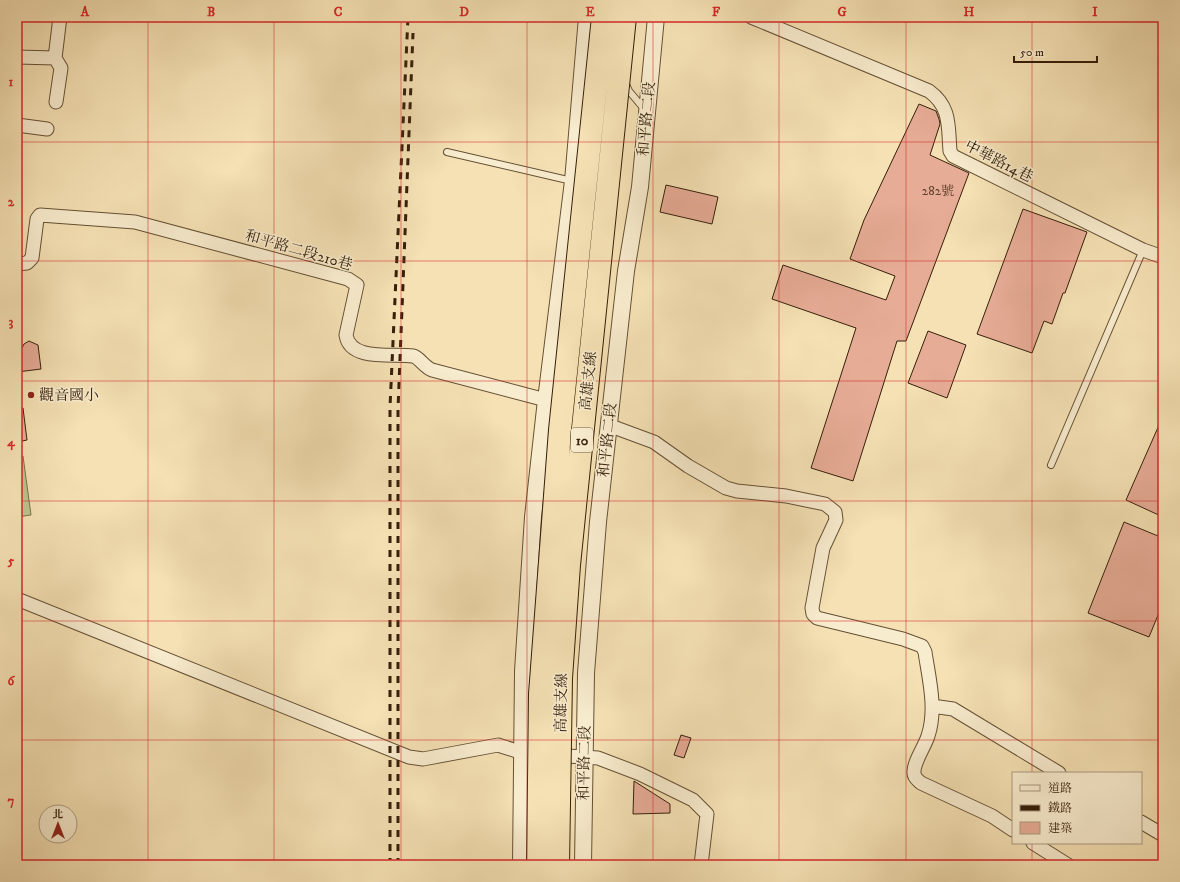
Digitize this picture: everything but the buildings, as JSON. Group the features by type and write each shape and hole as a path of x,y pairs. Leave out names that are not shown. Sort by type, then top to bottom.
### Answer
{"highway":[{"name":"高雄支線","path":"538,865 540,694 560,430 603,17"},
{"name":"高雄支線","path":"558,865 561,678 569,572 625,17"}],"street":[{"path":"56,102 61,68 55,58 60,17"},
{"path":"521,865 523,671 534,517 546,400 573,181 587,17"},
{"name":"和平路二段","path":"583,865 584,757 589,622 608,425 626,271 640,186 656,17"},
{"name":"中華路14巷","path":"751,17 929,91 940,100 947,112 950,151 953,156 1144,250 1163,257"},
{"path":"17,57 55,58"},
{"path":"17,125 46,129"},
{"name":"和平路二段210巷","path":"22,263 32,258 37,219 40,215 124,220 143,224 348,279 357,285 346,335 349,343 358,351 382,356 413,356 427,368 432,370 546,400"},
{"path":"608,425 654,442 688,466 726,488 737,491 786,496 825,504 831,507 835,512 836,520 823,548 812,608 813,614 817,618 903,639 922,646 925,652 932,706 928,735 914,774 921,783 992,816 1012,829"},
{"path":"17,599 409,757 423,759 498,745 523,753 598,758 640,774 693,800 707,814 701,865"},
{"path":"932,706 953,709 1057,772"},
{"path":"1142,823 1163,835"},
{"path":"1035,844 1068,865"}],"lane":[{"path":"625,17 623,31 623,76 629,92 646,111"},
{"path":"447,152 573,181"},
{"path":"1051,465 1144,250"}],"green space":[{"path":"23,456 31,515 17,517 17,457"}],"railway":[{"path":"390,865 390,407 408,17"},
{"path":"398,865 398,409 413,33"}],"place":[{"name":"觀音國小","path":"31,395"}]}
